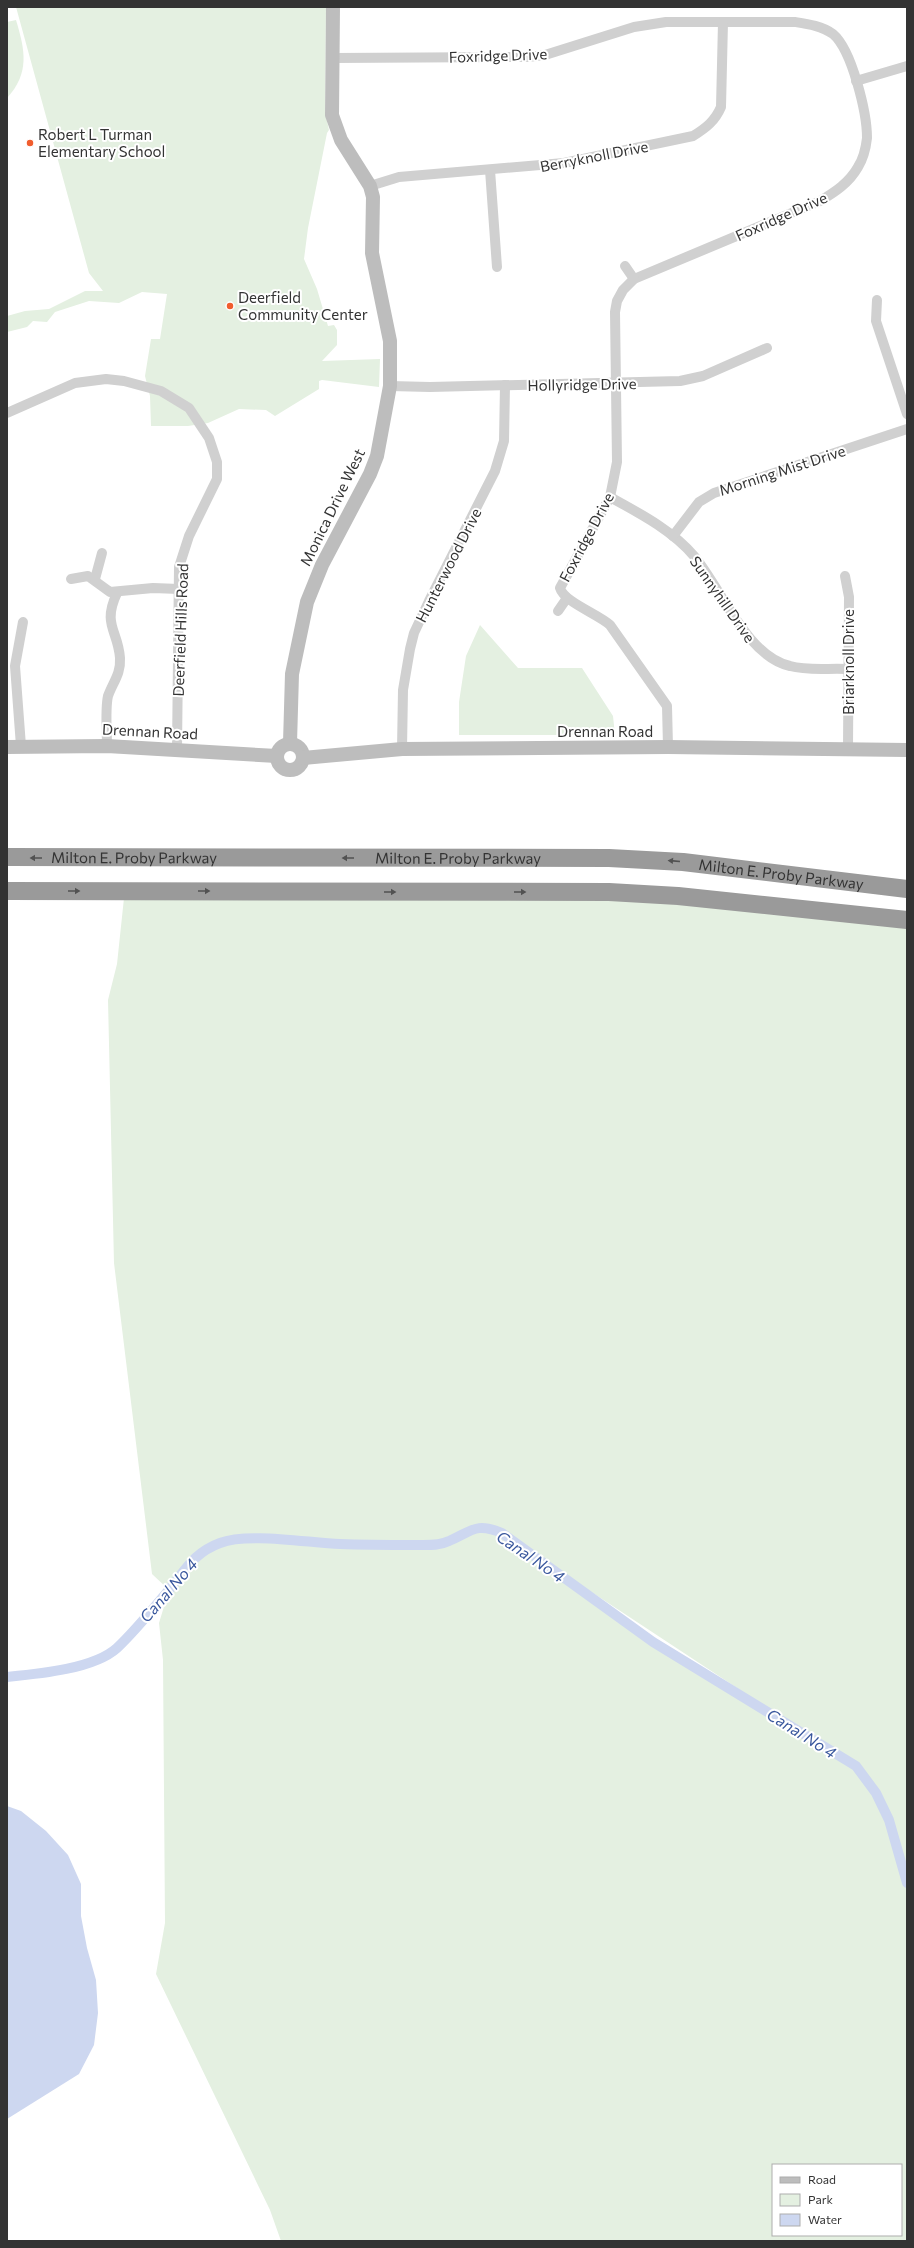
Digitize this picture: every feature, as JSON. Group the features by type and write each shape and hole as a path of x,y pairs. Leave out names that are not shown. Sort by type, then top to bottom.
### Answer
{"highway":[{"name":"Milton E. Proby Parkway","path":"7,858 609,858 683,862 907,889"},
{"name":"Milton E. Proby Parkway","path":"7,891 609,892 678,896 907,920"}],"street":[{"name":"Monica Drive West","path":"290,743 292,674 307,602 322,565 370,474 377,456 390,386 390,341 372,253 371,235 374,197 370,186 341,140 332,115 333,7"},
{"name":"Foxridge Drive","path":"333,58 534,56 563,50 650,24 666,22 795,22 825,29 840,43 856,81 866,121 867,139 859,166 848,181 836,192 820,201 634,279 620,295 615,312 617,462 610,497 560,588 562,594 567,598 601,617 610,625 662,697 668,713 668,747"},
{"name":"Berryknoll Drive","path":"370,186 399,177 564,164 693,136 704,129 726,109 723,22"},
{"path":"856,81 907,66"},
{"path":"490,170 497,267"},
{"path":"625,266 634,279"},
{"path":"877,300 876,321 907,414"},
{"name":"Hollyridge Drive","path":"390,386 430,387 691,380 768,348"},
{"name":"Deerfield Hills Road","path":"7,413 75,383 106,379 124,381 161,391 189,408 214,449 217,462 217,479 183,553 179,568 177,750"},
{"name":"Hunterwood Drive","path":"402,749 403,690 410,649 426,606 495,471 504,441 504,385"},
{"name":"Morning Mist Drive","path":"673,536 699,502 714,493 907,429"},
{"name":"Sunnyhill Drive","path":"610,497 673,536 694,556 750,639 766,656 788,666 801,668 847,669"},
{"path":"95,579 102,553"},
{"path":"70,579 88,576 95,579 102,588 110,592 117,593 145,588 179,589"},
{"name":"Briarknoll Drive","path":"845,576 849,597 847,669 848,748"},
{"path":"107,746 108,697 120,670 120,656 111,626 111,605 117,593"},
{"path":"558,611 567,598"},
{"name":"Drennan Road","path":"23,622 15,666 14,746 107,746 277,756"},
{"path":"290,743 301,750 303,758 299,766 287,770 279,764 277,756 280,748 290,743"},
{"name":"Drennan Road","path":"303,758 402,749 668,747 848,748 907,750"}],"green space":[{"path":"16,7 326,7 325,112 329,130 327,133 308,228 304,259 317,289 328,326 334,325 337,330 337,345 322,361 380,359 379,387 322,380 319,381 319,389 275,416 266,410 239,409 208,423 188,426 151,426 150,396 145,376 151,339 160,339 167,294 142,292 119,303 89,301 55,312 47,322 33,321 27,327 7,332 7,316 25,311 49,309 85,291 103,291 89,273"},
{"path":"16,20 22,41 24,61 19,79 7,98 7,22"},
{"path":"480,625 518,668 582,668 613,716 615,735 459,735 459,702 466,656"},
{"path":"124,898 627,899 907,927 907,2241 281,2241 270,2210 156,1974 165,1923 163,1660 159,1623 169,1590 152,1574 114,1263 108,1000 117,964","holes":["491,1529 502,1533 840,1756 653,1642"]}],"water":[{"path":"7,1806 21,1811 46,1831 68,1855 81,1884 81,1916 87,1948 96,1980 98,2013 94,2045 79,2074 7,2119"}],"waterway":[{"name":"Canal No 4","path":"7,1677 49,1672 80,1666 107,1655 117,1648 137,1628 196,1557 220,1543 246,1538 262,1538 340,1544 433,1545 445,1543 474,1529 486,1528 502,1533 653,1642 856,1766 876,1793 889,1820 907,1883"}],"place":[{"name":"Robert L Turman Elementary School","path":"30,143"},
{"name":"Deerfield Community Center","path":"230,306"}]}
